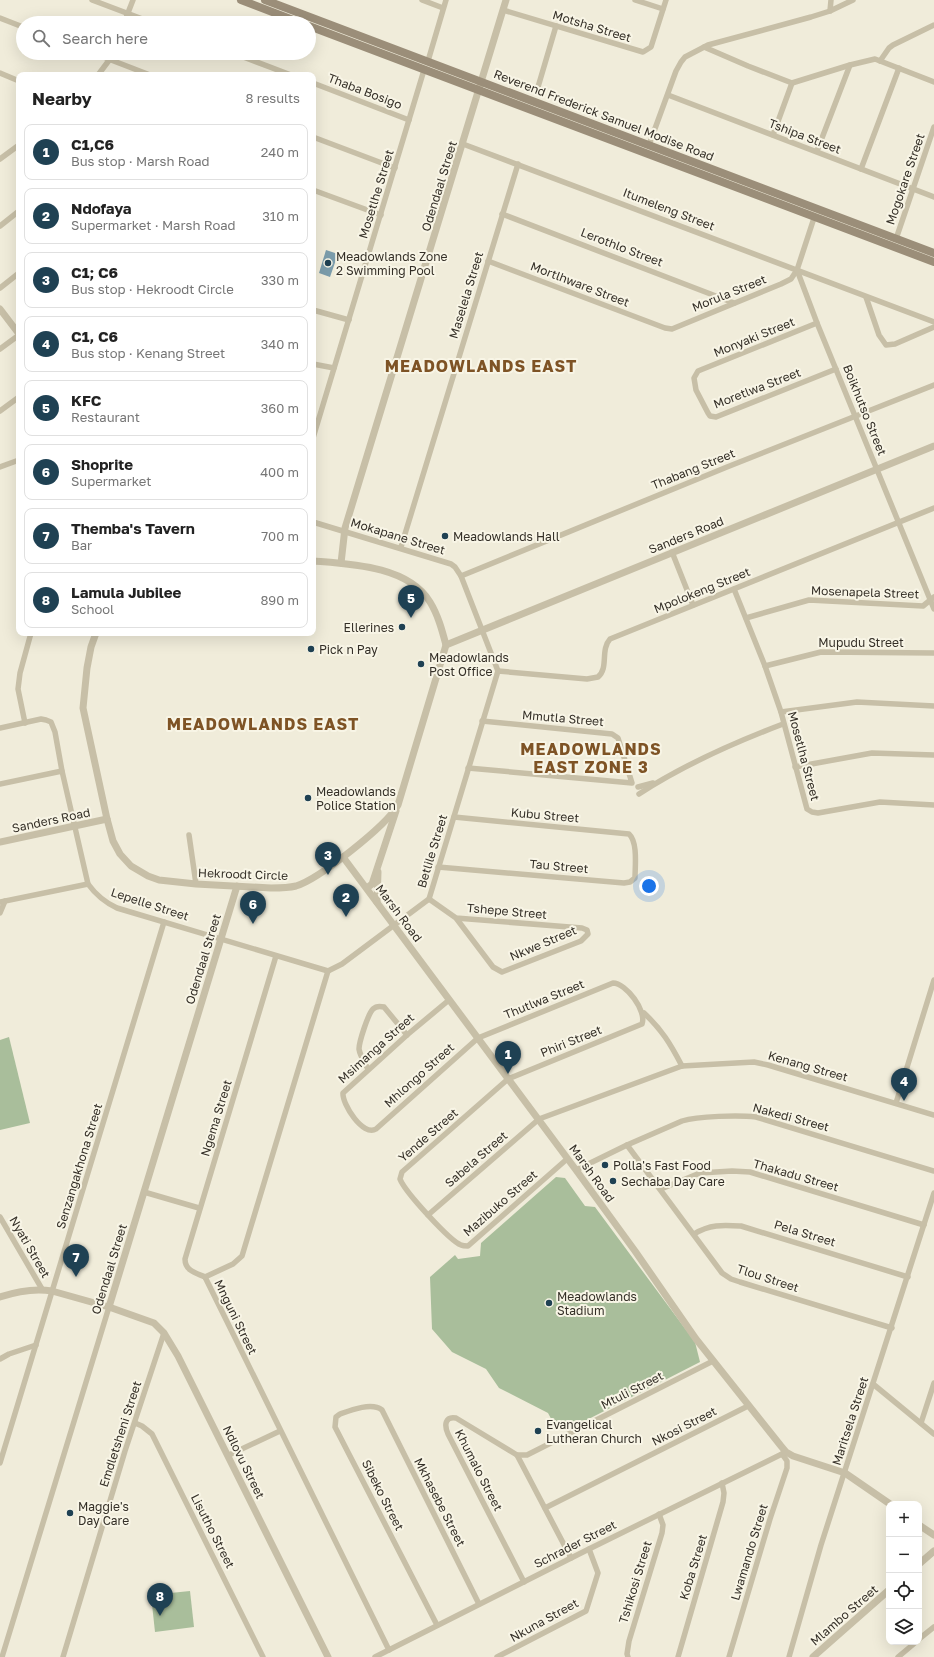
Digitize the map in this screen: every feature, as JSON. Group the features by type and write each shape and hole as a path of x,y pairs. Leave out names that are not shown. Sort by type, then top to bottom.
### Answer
{"main road":[{"path":"240,0 282,16"},
{"name":"Reverend Frederick Samuel Modise Road","path":"265,0 308,16"},
{"name":"Reverend Frederick Samuel Modise Road","path":"316,19 934,253"},
{"name":"Reverend Frederick Samuel Modise Road","path":"316,29 814,218 934,262"}],"street":[{"path":"92,0 136,16"},
{"path":"127,16 133,0"},
{"path":"422,0 443,8"},
{"path":"428,61 446,0"},
{"name":"Odendaal Street","path":"341,563 344,531 506,0"},
{"path":"635,0 663,9 666,0"},
{"path":"830,11 831,0"},
{"path":"649,145 681,62 690,53 704,47 830,11 853,0"},
{"name":"Motsha Street","path":"503,10 637,51 645,51 651,47 663,9"},
{"path":"0,18 16,24"},
{"path":"880,61 889,48 893,45 934,25"},
{"path":"538,87 556,26"},
{"path":"704,47 792,83 870,60 880,61 934,82"},
{"path":"100,72 109,60"},
{"path":"112,60 142,72"},
{"path":"251,60 283,72"},
{"path":"817,151 850,65"},
{"path":"861,169 899,68"},
{"name":"Mosetlhe Street","path":"316,428 424,70"},
{"path":"0,73 16,79"},
{"path":"773,135 792,83"},
{"name":"Thaba Bosigo","path":"316,85 409,120"},
{"name":"Tshipa Street","path":"668,96 817,151 934,197"},
{"name":"Mogokare Street","path":"896,239 933,131"},
{"path":"316,138 395,168"},
{"name":"Itumeleng Street","path":"463,144 934,322"},
{"path":"0,159 16,147"},
{"name":"Maselela Street","path":"401,547 518,164"},
{"path":"316,191 381,215"},
{"path":"0,226 16,213"},
{"name":"Lerothlo Street","path":"502,214 734,303"},
{"path":"797,270 814,218"},
{"name":"Mortlhware Street","path":"488,261 665,328"},
{"name":"Morula Street","path":"665,328 674,328 788,281 797,270"},
{"name":"Boikhutso Street","path":"797,270 817,323 932,599 934,610"},
{"path":"0,288 16,275"},
{"path":"866,297 879,335 886,345 895,344 934,327"},
{"path":"0,309 16,331"},
{"path":"316,311 349,320"},
{"name":"Monyaki Street","path":"698,371 817,323"},
{"path":"0,349 16,337"},
{"path":"316,365 334,368"},
{"name":"Moretlwa Street","path":"698,371 694,378 696,390 708,414 716,417 836,369"},
{"name":"Thabang Street","path":"461,576 726,467 934,385"},
{"path":"0,411 16,399"},
{"name":"Sanders Road","path":"446,645 934,446"},
{"path":"0,467 16,461"},
{"name":"Mpolokeng Street","path":"498,671 587,678 598,677 603,671 605,648 610,639 934,508"},
{"name":"Mokapane Street","path":"316,523 401,547 451,564 461,576 481,630"},
{"path":"672,552 693,605"},
{"path":"316,561 341,563 380,569 406,580 430,600 435,610 446,645"},
{"name":"Mosetlha Street","path":"734,589 765,666 781,712 806,806 812,812 818,812 880,802 934,805"},
{"name":"Mosenapela Street","path":"746,618 809,600 923,606 932,599"},
{"path":"481,630 498,671"},
{"path":"0,728 25,723 19,698 18,681 31,636"},
{"name":"Hekroodt Circle","path":"95,636 87,668 83,708 107,820 115,846 124,860 148,876 159,880 196,884 287,888 297,886 311,879 343,856 385,821 398,805 446,645"},
{"name":"Mupudu Street","path":"765,666 821,652 934,653"},
{"name":"Betlile Street","path":"328,972 342,964 396,926 430,899 438,867 498,671"},
{"path":"781,712 852,702 934,706"},
{"name":"Lepelle Street","path":"25,723 41,719 51,722 53,726 88,884 97,896 117,908 221,939"},
{"name":"Mmutla Street","path":"468,768 632,783 618,738 612,734 482,721"},
{"path":"639,794 657,782 706,756 783,724"},
{"path":"795,767 872,753 934,755"},
{"path":"0,784 62,771"},
{"path":"638,787 657,782"},
{"path":"367,888 372,884 398,805"},
{"name":"Kubu Street","path":"454,817 629,834 632,837"},
{"name":"Sanders Road","path":"0,842 107,820"},
{"path":"189,835 196,884"},
{"name":"Tau Street","path":"438,867 630,882 635,878 634,845 632,837"},
{"name":"Marsh Road","path":"343,856 576,1170 635,1251 680,1318 784,1453"},
{"path":"377,902 379,862"},
{"path":"0,913 2,902 88,884"},
{"name":"Odendaal Street","path":"2,1657 236,886"},
{"name":"Tshepe Street","path":"430,899 456,918 587,930"},
{"name":"Nkwe Street","path":"456,918 493,967 502,972 581,941 587,936 587,930"},
{"name":"Senzangakhona Street","path":"0,1463 164,922"},
{"path":"221,939 328,972"},
{"name":"Ngema Street","path":"205,1277 191,1271 185,1263 199,1208 276,956"},
{"name":"Mnguni Street","path":"328,972 242,1256 234,1264 205,1277 389,1650"},
{"path":"896,1104 934,980"},
{"name":"Thutlwa Street","path":"478,1038 613,983 620,984 628,991 642,1011"},
{"name":"Msimanga Street","path":"376,1129 370,1131 363,1128 349,1111 342,1096 345,1090 449,1000"},
{"path":"368,1069 359,1047 373,1009 379,1006 384,1007 407,1035"},
{"path":"642,1011 660,1028 682,1066"},
{"name":"Phiri Street","path":"508,1079 642,1024 644,1018 642,1011"},
{"name":"Mhlongo Street","path":"376,1129 478,1038"},
{"name":"Kenang Street","path":"538,1119 682,1066 759,1063 934,1115"},
{"name":"Yende Street","path":"428,1215 402,1183 400,1179 401,1173 508,1079"},
{"name":"Nakedi Street","path":"576,1170 627,1145 685,1120 748,1116 934,1171"},
{"name":"Sabela Street","path":"428,1215 538,1119"},
{"name":"Tlou Street","path":"627,1145 722,1273 731,1279 892,1328"},
{"name":"Mazibuko Street","path":"428,1215 459,1244 465,1246 470,1245 567,1159"},
{"name":"Thakadu Street","path":"661,1189 700,1173 732,1171 750,1172 924,1225"},
{"path":"144,1192 199,1208"},
{"name":"Maritsela Street","path":"789,1657 815,1566 934,1193"},
{"name":"Nyati Street","path":"0,1217 42,1289"},
{"name":"Pela Street","path":"694,1234 704,1228 712,1226 741,1226 908,1277"},
{"name":"Ndlovu Street","path":"0,1297 24,1290 42,1289 148,1320 157,1325 164,1333 178,1356 229,1455 328,1657"},
{"name":"Emdletsheni Street","path":"63,1657 164,1333"},
{"path":"0,1359 9,1354 36,1345"},
{"name":"Mtuli Street","path":"517,1455 521,1456 531,1454 713,1361"},
{"path":"921,1423 934,1382"},
{"path":"873,1384 934,1434"},
{"name":"Sibeko Street","path":"382,1410 372,1406 342,1413 336,1418 335,1426 437,1625"},
{"name":"Nkosi Street","path":"545,1508 748,1406"},
{"name":"Mkhasebe Street","path":"382,1410 479,1604"},
{"name":"Khumalo Street","path":"517,1455 456,1418 450,1418 447,1421 445,1426 448,1434 524,1582"},
{"name":"Lisutho Street","path":"135,1423 142,1426 152,1434 263,1657"},
{"path":"229,1455 280,1431"},
{"path":"784,1453 845,1473 886,1501"},
{"name":"Schrader Street","path":"374,1657 784,1453"},
{"name":"Lwamando Street","path":"730,1657 770,1519 787,1468 787,1461 784,1453"},
{"path":"517,1455 571,1558"},
{"name":"Koba Street","path":"678,1657 723,1502 724,1493 722,1483"},
{"name":"Tshikosi Street","path":"628,1657 627,1654 630,1641 662,1533 662,1525 659,1514"},
{"path":"922,1526 934,1535"},
{"name":"Nkuna Street","path":"497,1657 586,1611 598,1573 589,1549"},
{"path":"922,1561 934,1551"},
{"name":"Mlambo Street","path":"813,1657 886,1593"},
{"path":"922,1636 934,1626"},
{"path":"898,1657 912,1645"}],"green space":[{"path":"9,1037 30,1123 0,1130 0,1040"},
{"name":"Meadowlands Stadium","path":"556,1177 565,1178 585,1206 595,1207 695,1342 700,1362 575,1426 573,1422 557,1430 548,1413 499,1388 486,1369 452,1352 432,1329 430,1277 455,1255 458,1259 480,1256 481,1243"},
{"path":"190,1591 194,1627 155,1632 151,1595"}],"water":[{"name":"Meadowlands Zone 2 Swimming Pool","path":"326,250 338,254 330,277 319,273"}],"place":[{"name":"Meadowlands Zone 2 Swimming Pool","path":"328,263"},
{"name":"Meadowlands Hall","path":"445,536"},
{"name":"KFC","path":"411,618"},
{"name":"Ellerines","path":"402,627"},
{"name":"Pick n Pay","path":"311,649"},
{"name":"Meadowlands Post Office","path":"421,664"},
{"name":"Meadowlands Police Station","path":"308,798"},
{"name":"C1; C6","path":"328,875"},
{"name":"Ndofaya","path":"346,917"},
{"name":"Shoprite","path":"253,924"},
{"name":"C1,C6","path":"508,1074"},
{"name":"C1, C6","path":"904,1101"},
{"name":"Polla's Fast Food","path":"605,1165"},
{"name":"Sechaba Day Care","path":"613,1181"},
{"name":"Themba's Tavern","path":"76,1277"},
{"name":"Meadowlands Stadium","path":"549,1303"},
{"name":"Evangelical Lutheran Church","path":"538,1431"},
{"name":"Maggie's Day Care","path":"70,1513"},
{"name":"Lamula Jubilee","path":"160,1616"}],"district":[{"name":"MEADOWLANDS EAST","path":"481,366"},
{"name":"MEADOWLANDS EAST","path":"263,724"},
{"name":"MEADOWLANDS EAST ZONE 3","path":"591,758"}]}
